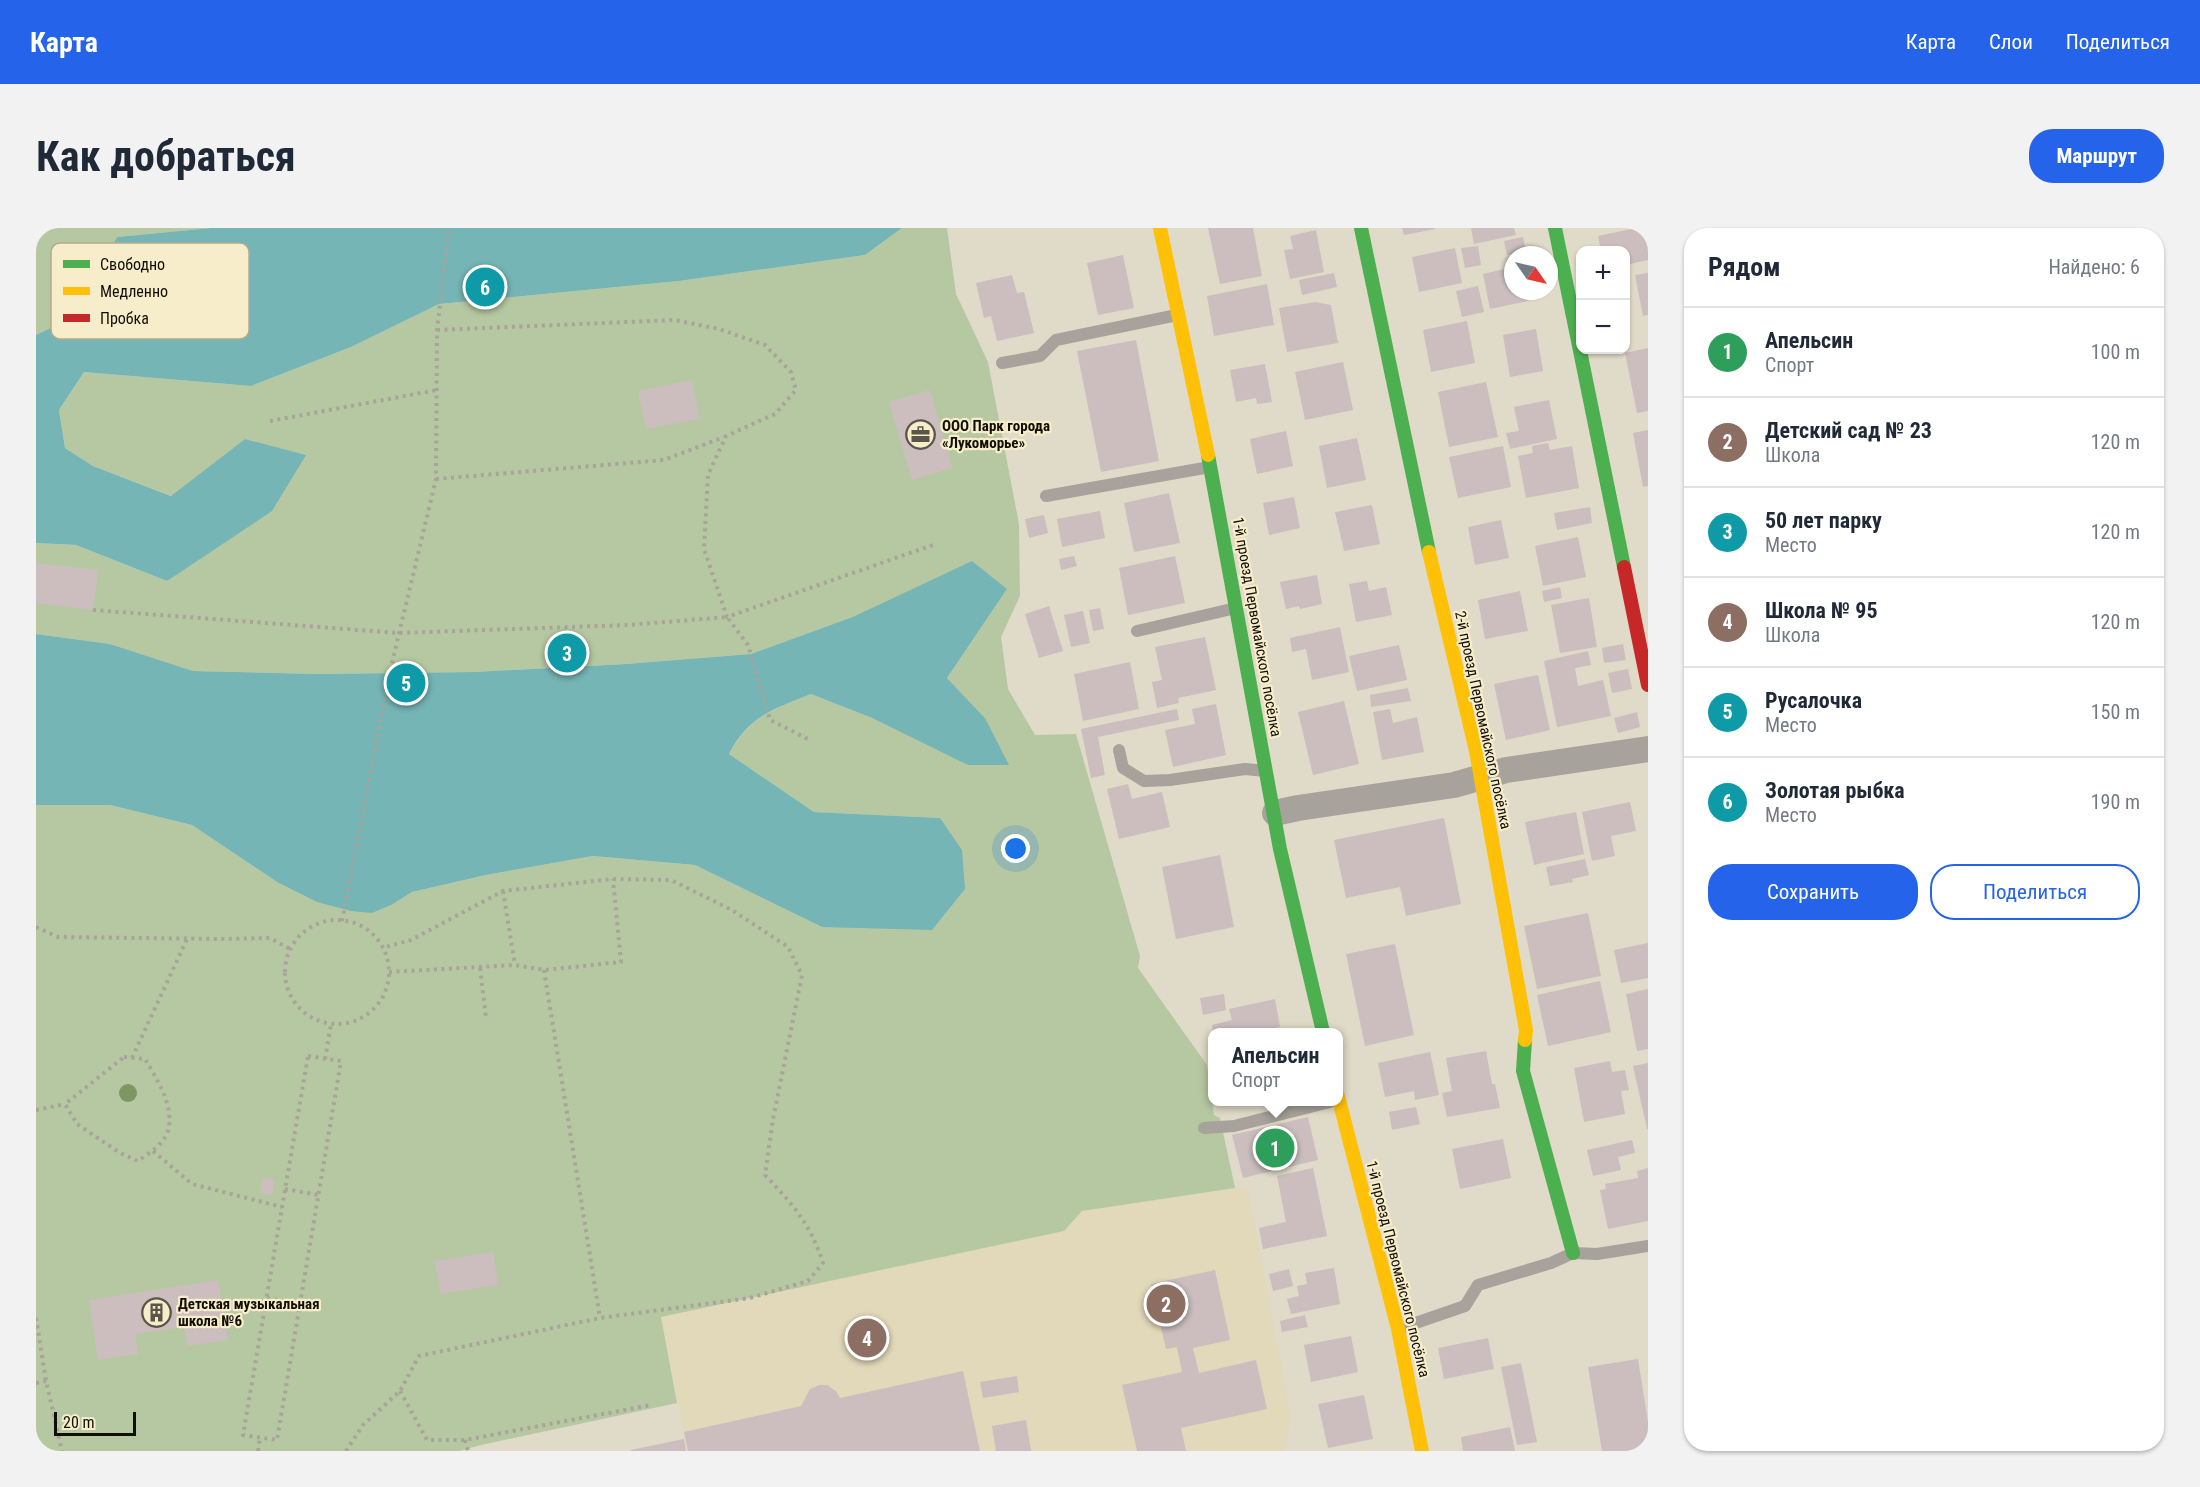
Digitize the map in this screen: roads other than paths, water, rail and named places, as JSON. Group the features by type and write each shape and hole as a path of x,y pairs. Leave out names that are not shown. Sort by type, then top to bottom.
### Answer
{"street":[{"name":"1-й проезд Первомайского посёлка","path":"1160,228 1211,467 1280,849 1322,1028"},
{"name":"2-й проезд Первомайского посёлка","path":"1361,228 1419,509 1476,751 1526,1030 1523,1071 1573,1253"},
{"path":"1555,228 1648,685"},
{"path":"1275,813 1454,785 1506,770 1648,749"},
{"name":"1-й проезд Первомайского посёлка","path":"1340,1106 1398,1329 1422,1451"}],"lane":[{"path":"1002,363 1040,356 1056,340 1178,315"},
{"path":"1046,496 1211,467"},
{"path":"1137,631 1237,608"},
{"path":"1119,750 1123,768 1144,780 1170,780 1245,769 1267,771"},
{"path":"1204,1128 1234,1126 1311,1106"},
{"path":"1398,1329 1465,1306 1478,1285 1551,1263 1573,1253 1597,1254 1648,1246"}],"water":[{"path":"211,228 902,228 865,255 679,281 439,304 351,347 251,386 84,372 59,410 65,448 93,466 171,496 245,439 306,455 272,511 167,581 76,545 36,543 36,335 51,328 51,339 249,339 249,243 114,243 117,237"},
{"path":"972,561 1007,589 947,678 985,718 1009,765 968,765 872,718 811,694 763,715 736,741 729,754 814,812 940,818 962,850 965,889 932,930 822,927 695,865 593,856 486,875 412,892 372,913 351,911 317,902 277,882 192,825 110,805 36,805 36,634 110,644 193,671 320,674 473,672 626,664 751,654 855,616"}],"place":[{"name":"Золотая рыбка","path":"485,287"},
{"name":"ООО Парк города «Лукоморье»","path":"921,435"},
{"name":"50 лет парку","path":"567,653"},
{"name":"Русалочка","path":"406,683"},
{"name":"Апельсин","path":"1275,1148"},
{"name":"Детский сад № 23","path":"1166,1304"},
{"name":"Детская музыкальная школа №6","path":"157,1313"},
{"name":"Школа № 95","path":"867,1338"}]}
